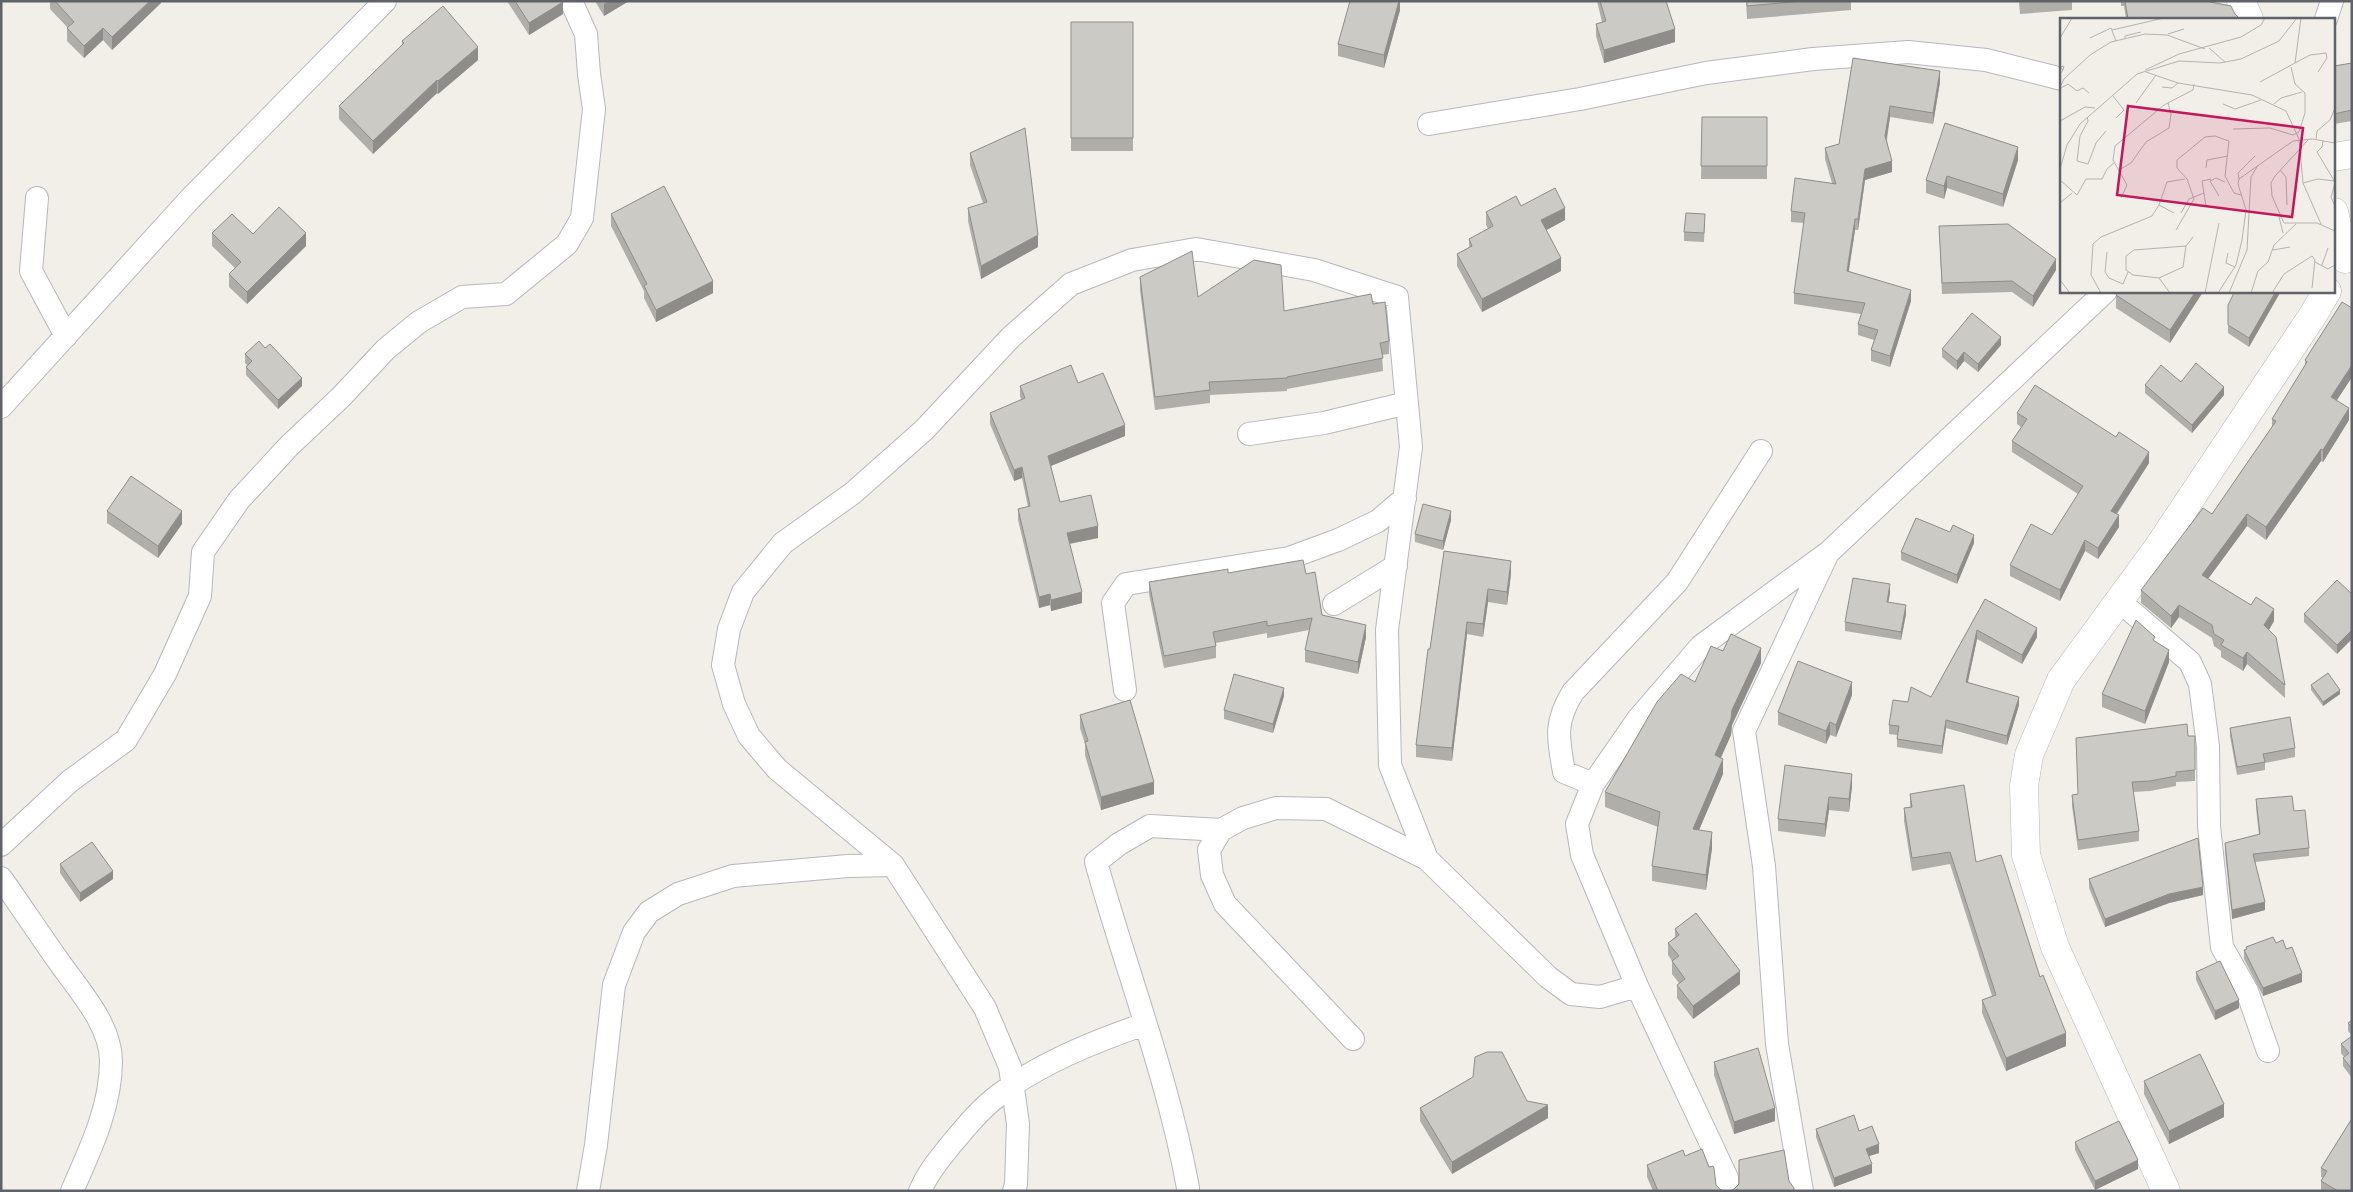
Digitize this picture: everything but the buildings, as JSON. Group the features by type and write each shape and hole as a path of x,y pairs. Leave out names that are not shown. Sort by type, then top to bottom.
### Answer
{"street":[{"path":"1,407 190,199 385,1"},
{"path":"1,845 70,781 126,740 165,674 200,596 203,552 239,500 289,446 386,349 419,322 462,297 506,294 567,244 582,218 594,109 586,34 571,1"},
{"path":"2241,1 2249,18"},
{"path":"2326,18 2332,1"},
{"path":"1429,124 1580,98 1706,73 1814,59 1908,52 1986,60 2060,78"},
{"path":"2336,157 2352,154"},
{"path":"37,198 31,271 66,336"},
{"path":"2336,221 2346,265"},
{"path":"1014,1191 1016,1184 1018,1124 1010,1067 986,1008 893,865 777,769 749,736 734,704 724,665 729,629 743,592 783,543 853,493 924,430 1011,337 1071,284 1132,260 1196,250 1314,270 1397,297 1411,447 1387,630 1390,765 1427,859"},
{"path":"1727,1191 1727,1178 1637,986 1582,855 1577,824 1593,784 1638,719 1701,646 1828,552 2105,292"},
{"path":"2166,1191 2055,947 2026,855 2024,786 2029,755 2061,680 2093,639 2118,600 2162,541 2314,315 2326,292"},
{"path":"1249,434 1324,423 1407,403"},
{"path":"1593,784 1564,772 1558,721 1562,708 1573,692 1677,582 1761,451"},
{"path":"1125,690 1113,602 1126,584 1289,558 1338,540 1378,521 1405,498"},
{"path":"1802,1191 1776,1044 1764,866 1744,731 1828,552"},
{"path":"1334,604 1396,566"},
{"path":"2118,600 2190,662 2200,684 2208,746 2209,826 2222,947 2247,991 2268,1051"},
{"path":"1353,1038 1226,904 1212,876 1209,850 1221,830 1243,818 1276,808 1326,809 1427,859 1548,977 1571,994 1600,997 1637,986"},
{"path":"1188,1188 1179,1141 1096,862 1119,844 1150,826 1221,830"},
{"path":"588,1191 596,1145 614,985 634,932 649,912 678,894 733,876 848,866 893,865"},
{"path":"1,878 92,1010 107,1038 111,1061 107,1099 91,1148 72,1191"},
{"path":"920,1191 926,1176 962,1131 998,1095 1030,1073 1114,1034 1145,1024"}]}
